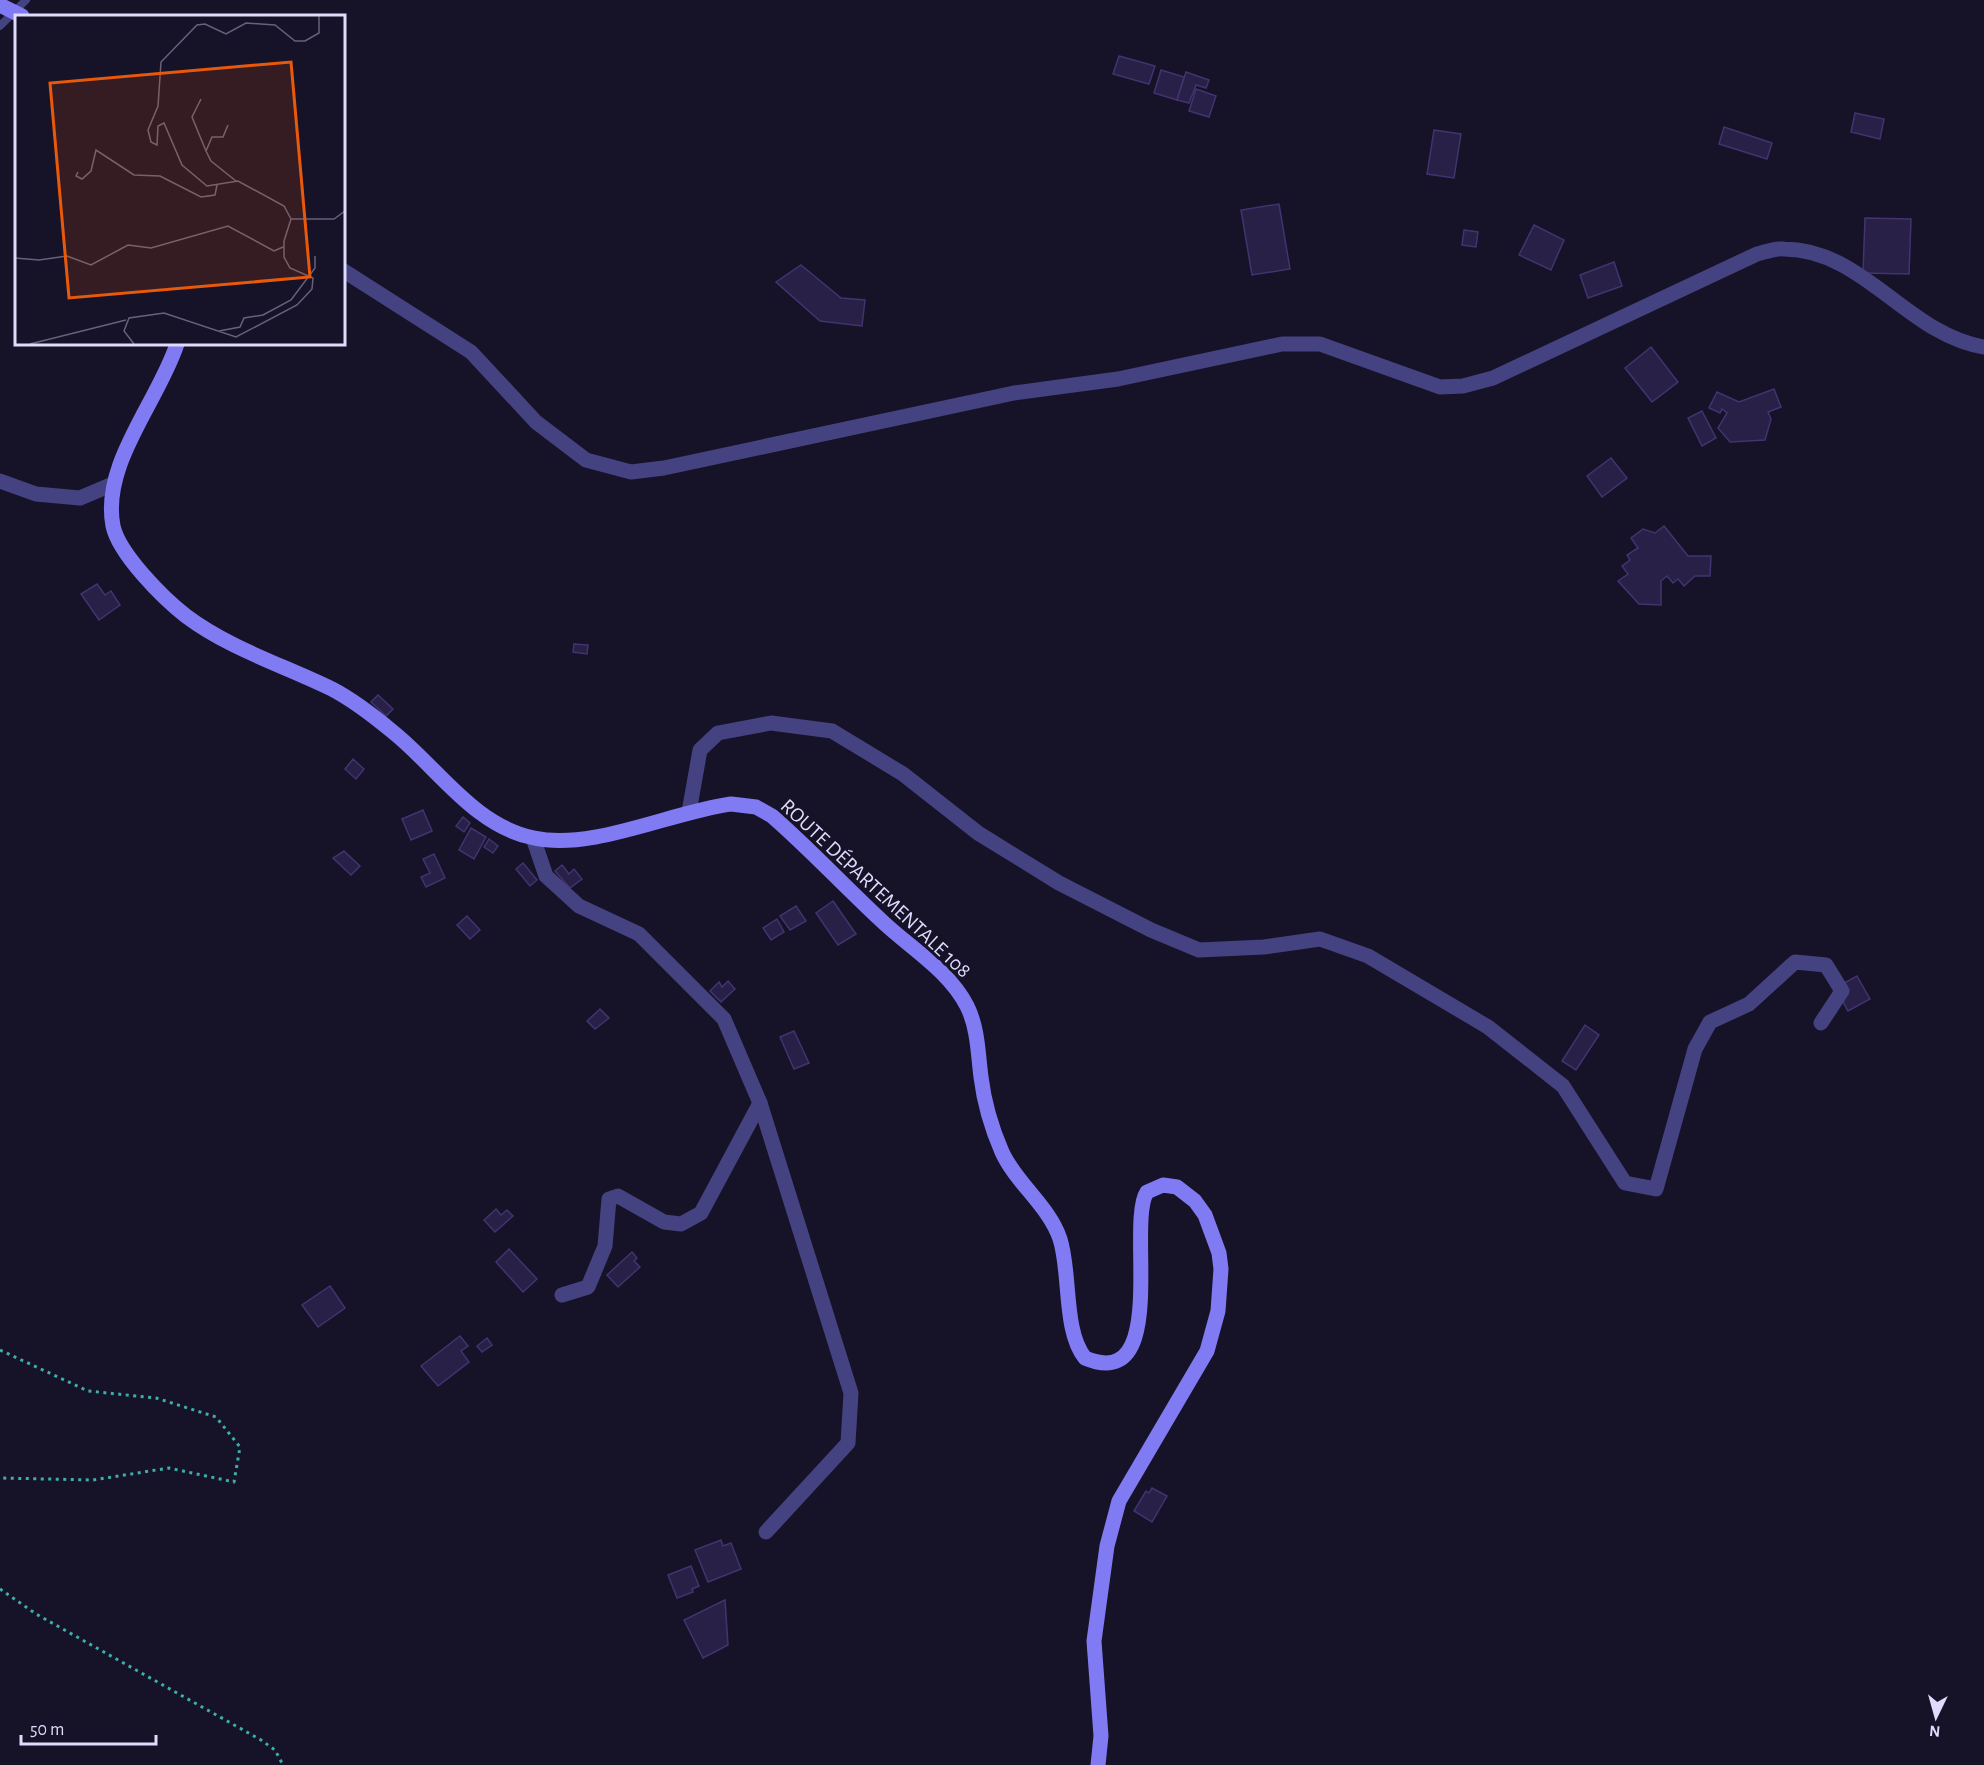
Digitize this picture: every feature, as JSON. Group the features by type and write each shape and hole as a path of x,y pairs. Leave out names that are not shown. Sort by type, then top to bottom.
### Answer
{"main road":[{"path":"0,5 18,15"},
{"name":"ROUTE DÉPARTEMENTALE 108","path":"177,345 160,385 123,454 113,483 114,528 121,545 162,594 186,615 229,643 334,690 395,733 459,795 515,833 533,838 574,840 723,805 744,804 756,807 772,816 814,853 849,891 940,971 968,1007 977,1039 981,1079 995,1135 1004,1155 1060,1237 1069,1280 1072,1324 1080,1352 1085,1358 1102,1363 1112,1363 1126,1353 1134,1337 1142,1276 1142,1207 1147,1192 1169,1185 1186,1191 1205,1215 1215,1235 1221,1269 1215,1328 1208,1351 1119,1501 1107,1546 1094,1641 1101,1736 1098,1765"}],"street":[{"path":"345,273 471,352 536,422 586,460 631,472 664,468 1014,393 1118,379 1282,344 1320,344 1440,387 1463,386 1493,378 1757,254 1782,248 1809,251 1845,266 1947,338 1984,347"},
{"path":"0,481 36,494 80,498 113,483"},
{"path":"689,812 700,750 718,733 771,723 832,731 903,774 978,832 1059,883 1151,930 1199,950 1264,947 1320,939 1368,956 1488,1027 1563,1086 1625,1183 1656,1189 1695,1048 1710,1022 1749,1004 1796,962 1826,965 1842,991 1821,1023"},
{"path":"533,838 546,876 579,906 639,934 724,1019 760,1103 851,1393 848,1443 766,1532"},
{"path":"562,1295 588,1287 605,1246 609,1199 618,1196 664,1222 681,1224 701,1213 760,1103"}],"lane":[{"path":"18,15 26,0"},
{"path":"0,26 15,17"}],"path":[{"path":"0,1350 88,1390 156,1398 216,1416 240,1447 234,1482 169,1468 93,1480 0,1478"},
{"path":"0,1589 36,1614 261,1740 275,1750 283,1765"}],"building":[{"path":"1119,56 1155,66 1149,84 1113,74"},
{"path":"1161,70 1184,77 1177,100 1154,93"},
{"path":"1186,72 1209,80 1206,88 1196,85 1189,103 1177,100"},
{"path":"1196,89 1216,96 1209,117 1189,111"},
{"path":"1855,113 1884,119 1880,139 1851,132"},
{"path":"1724,127 1772,143 1767,159 1719,144"},
{"path":"1434,130 1461,134 1454,178 1427,174"},
{"path":"1279,204 1290,269 1252,275 1241,210"},
{"path":"1865,218 1911,219 1909,274 1863,273"},
{"path":"1534,225 1564,240 1551,270 1519,255"},
{"path":"1464,230 1478,232 1476,247 1462,245"},
{"path":"1614,262 1622,286 1588,298 1580,275"},
{"path":"801,265 841,298 865,300 862,326 820,321 776,282"},
{"path":"1651,347 1678,382 1652,402 1625,368"},
{"path":"1774,389 1781,407 1768,412 1771,419 1765,440 1730,442 1718,428 1727,413 1722,409 1720,413 1709,408 1717,392 1739,402"},
{"path":"1702,411 1716,438 1702,446 1688,418"},
{"path":"1611,458 1627,478 1602,497 1587,476"},
{"path":"1664,526 1688,556 1711,556 1710,576 1695,576 1684,586 1678,579 1673,583 1667,576 1661,581 1661,605 1639,604 1618,581 1628,574 1622,566 1630,560 1627,555 1638,548 1631,538 1643,529 1655,533"},
{"path":"97,584 105,595 111,591 120,605 99,620 81,594"},
{"path":"574,644 588,645 587,654 573,652"},
{"path":"378,695 393,709 386,716 371,702"},
{"path":"353,759 364,769 356,779 345,769"},
{"path":"423,810 432,831 411,840 402,819"},
{"path":"463,817 470,823 464,832 456,826"},
{"path":"471,828 486,837 474,859 459,850"},
{"path":"489,839 498,846 493,853 484,847"},
{"path":"344,851 360,866 351,875 333,858"},
{"path":"434,854 445,878 426,887 421,877 430,873 423,859"},
{"path":"523,863 537,880 530,886 516,869"},
{"path":"562,865 569,874 574,869 582,879 570,888 555,871"},
{"path":"833,901 856,934 838,945 816,913"},
{"path":"796,906 806,921 790,930 780,916"},
{"path":"467,916 480,930 470,939 457,925"},
{"path":"777,919 784,932 771,940 763,928"},
{"path":"1857,976 1870,999 1848,1011 1835,988"},
{"path":"728,981 735,989 721,1002 710,991 719,982 722,987"},
{"path":"600,1009 609,1018 595,1029 587,1021"},
{"path":"1585,1025 1599,1035 1576,1070 1562,1061"},
{"path":"794,1031 809,1063 794,1069 780,1037"},
{"path":"496,1209 501,1215 507,1210 513,1216 495,1232 484,1220"},
{"path":"509,1249 537,1279 523,1292 496,1262"},
{"path":"632,1252 637,1258 634,1261 640,1267 618,1287 607,1275"},
{"path":"330,1286 345,1308 318,1327 302,1305"},
{"path":"460,1336 468,1346 461,1351 469,1362 438,1386 421,1366"},
{"path":"487,1338 492,1345 482,1352 477,1346"},
{"path":"1152,1488 1167,1496 1152,1522 1134,1511 1146,1491 1149,1493"},
{"path":"721,1540 723,1546 731,1543 741,1569 708,1582 695,1550"},
{"path":"691,1566 699,1586 692,1589 693,1592 677,1598 668,1575"},
{"path":"725,1600 728,1645 703,1658 684,1620"}]}
